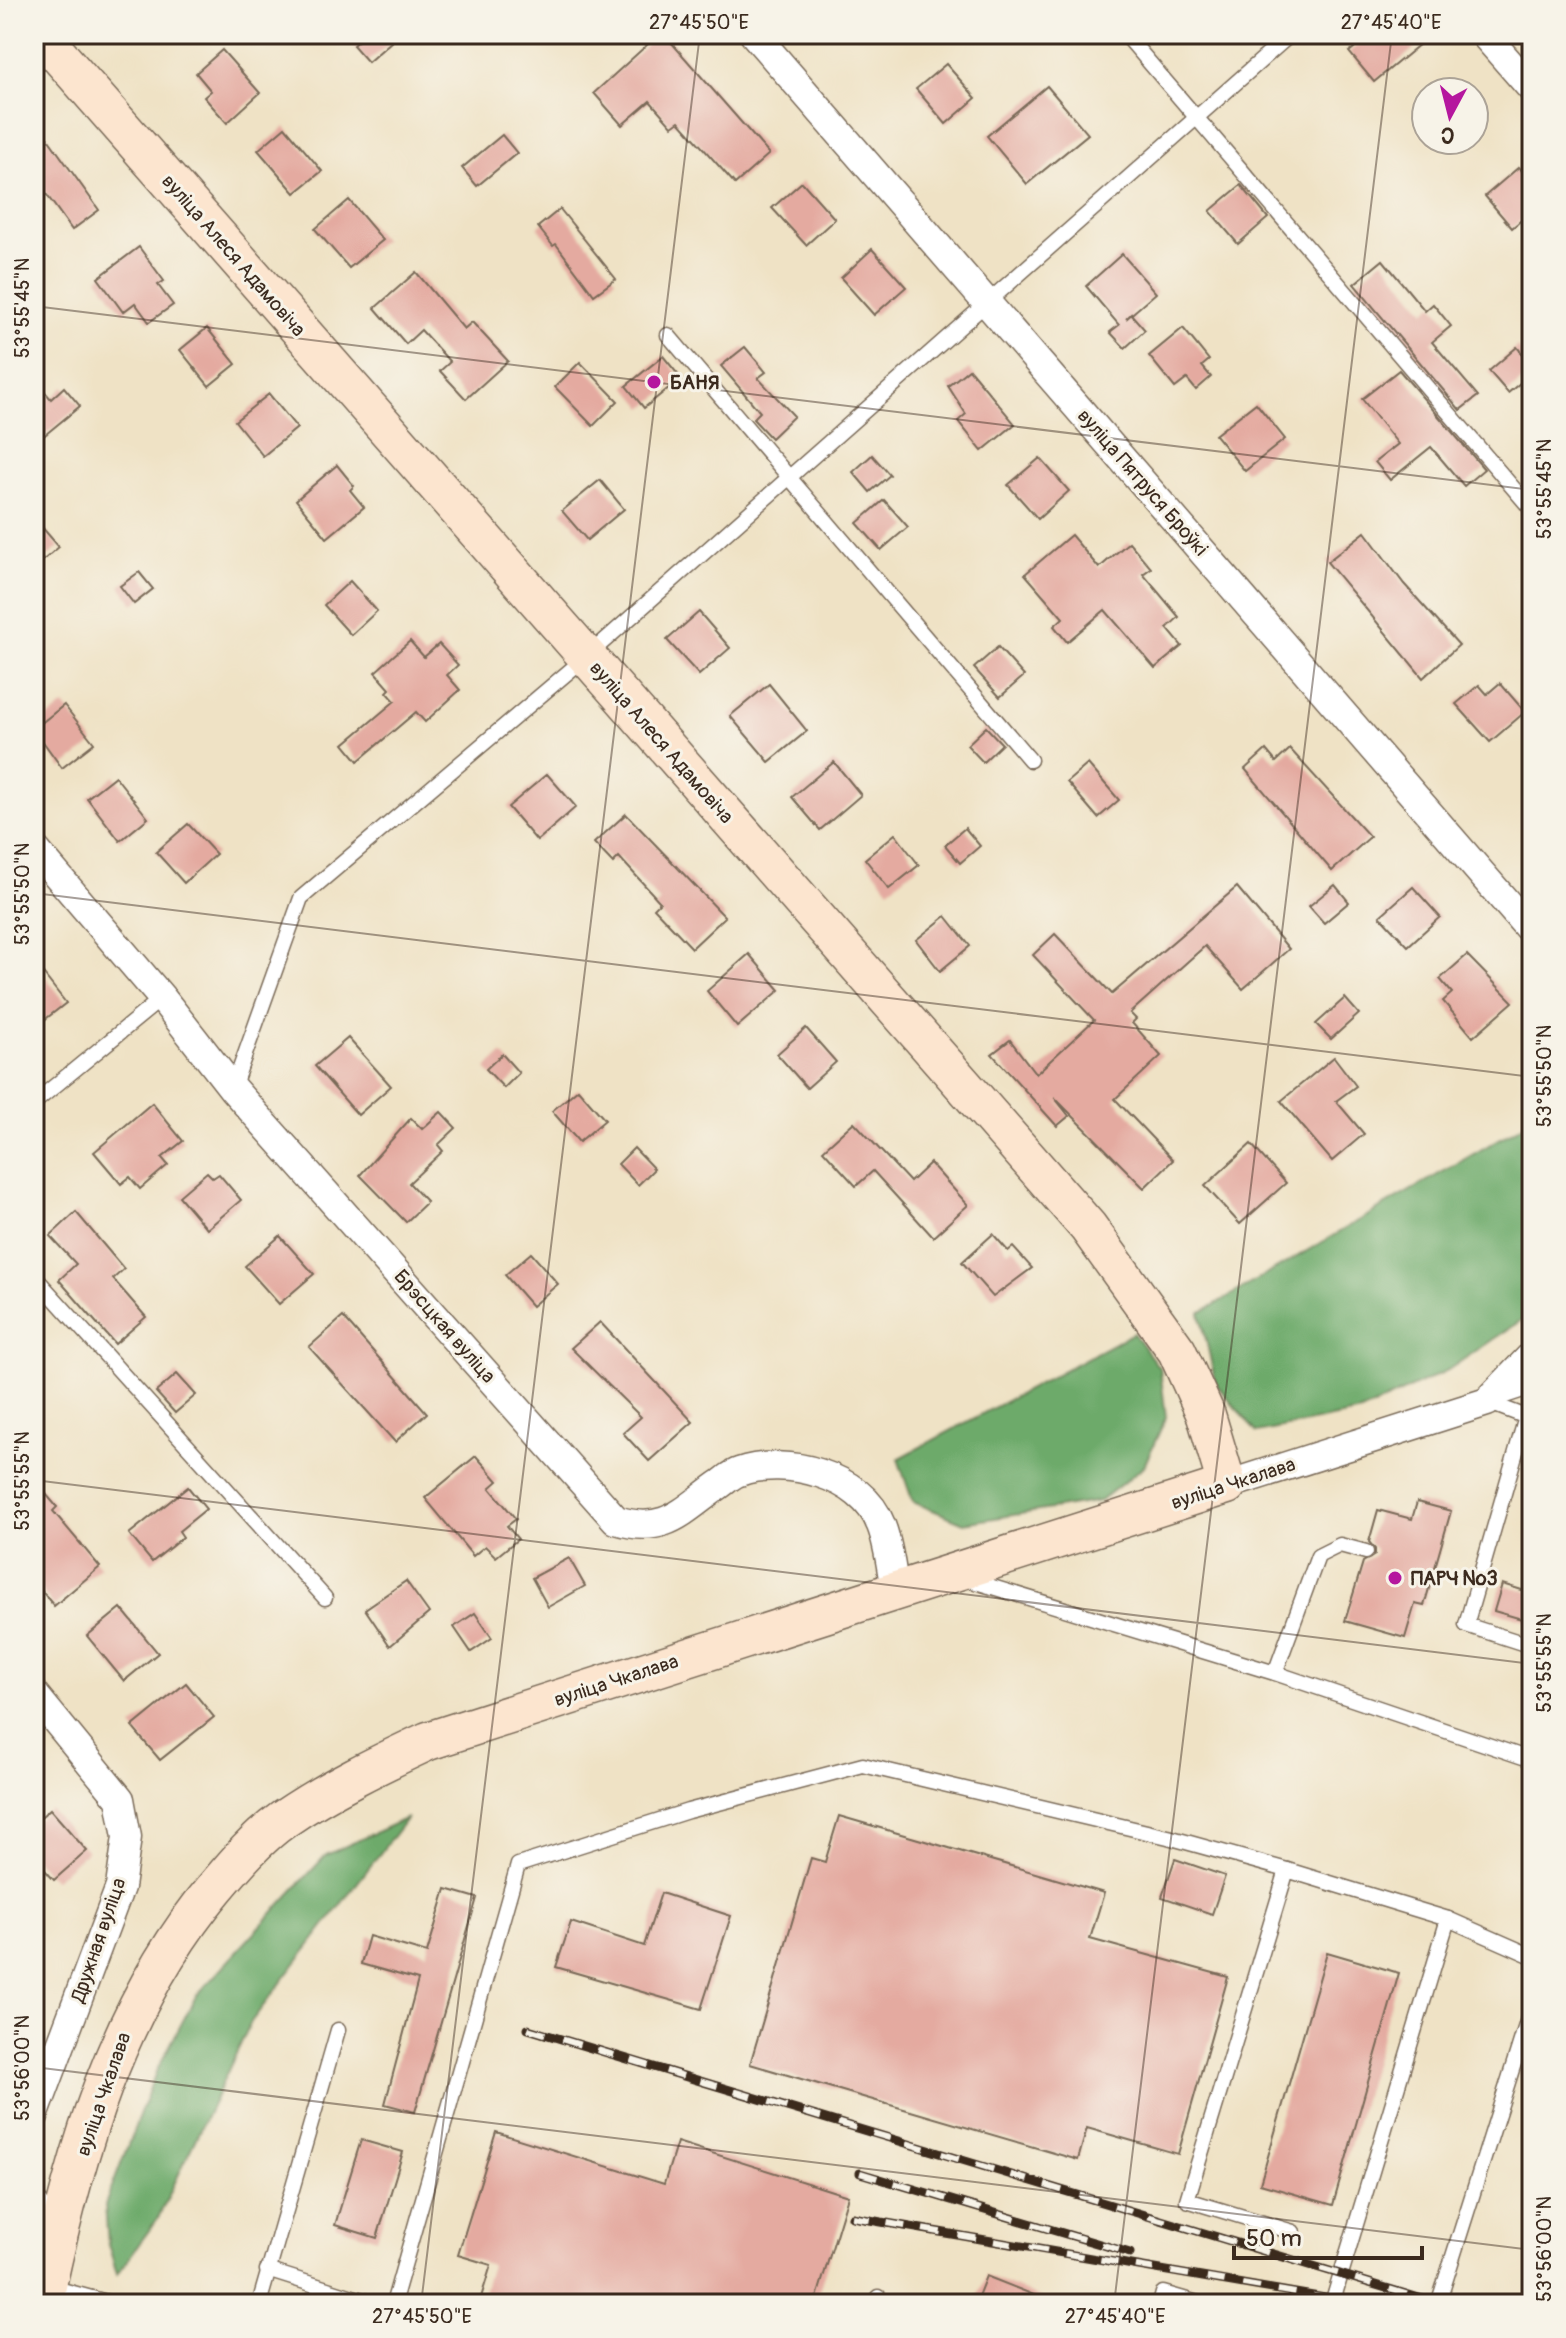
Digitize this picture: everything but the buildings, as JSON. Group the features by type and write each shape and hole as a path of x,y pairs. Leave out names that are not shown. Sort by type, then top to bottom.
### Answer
{"street":[{"name":"вуліца Алеся Адамовіча","path":"40,34 1088,1227 1177,1351 1206,1415 1227,1485"},
{"name":"вуліца Пятруся Броўкі","path":"754,34 1532,932"},
{"path":"1484,34 1532,89"},
{"name":"Брэсцкая вуліца","path":"34,848 162,998 233,1089 616,1520 641,1528 668,1522 737,1472 772,1465 804,1467 842,1484 866,1501 881,1523 895,1590"},
{"path":"1487,1402 1532,1355"},
{"name":"вуліца Чкалава","path":"44,2295 57,2237 116,2046 145,1990 203,1902 245,1852 283,1820 364,1772 428,1741 1487,1402"},
{"name":"Дружная вуліца","path":"34,1694 120,1799 127,1837 120,1887 34,2116"},
{"path":"34,2205 57,2237"}],"lane":[{"path":"1125,34 1532,510"},
{"path":"233,1089 301,898 586,657 1291,34"},
{"path":"668,335 792,476 1030,760"},
{"path":"34,1103 162,998"},
{"path":"34,1276 325,1598"},
{"path":"1487,1402 1532,1387"},
{"path":"1487,1402 1529,1418 1466,1625 1522,1643"},
{"path":"1275,1673 1318,1556 1340,1545 1366,1552"},
{"path":"950,1574 1275,1673 1532,1760"},
{"path":"393,2304 518,1865 688,1811 863,1765 1168,1837 1287,1870 1448,1919 1532,1956"},
{"path":"1287,1870 1187,2200 1293,2232"},
{"path":"1332,2304 1448,1919"},
{"path":"1438,2304 1532,2006"},
{"path":"259,2304 338,2030"},
{"path":"267,2270 375,2304"},
{"path":"1160,2304 1163,2293 1201,2304"},
{"path":"44,2295 114,2304"}],"green space":[{"path":"1532,1120 1532,1313 1448,1370 1361,1412 1257,1433 1216,1384 1200,1313"},
{"path":"1133,1333 1160,1369 1166,1417 1144,1466 1100,1501 964,1523 913,1502 898,1459"},
{"path":"407,1818 251,2022 158,2218 117,2274 108,2244 105,2205 156,2072 196,1996 326,1855"}],"railway":[{"path":"528,2029 1439,2304"},
{"path":"860,2173 1130,2253"},
{"path":"852,2217 1360,2304"}],"place":[{"name":"БАНЯ","path":"654,382"},
{"name":"ПАРЧ №3","path":"1395,1578"}]}
